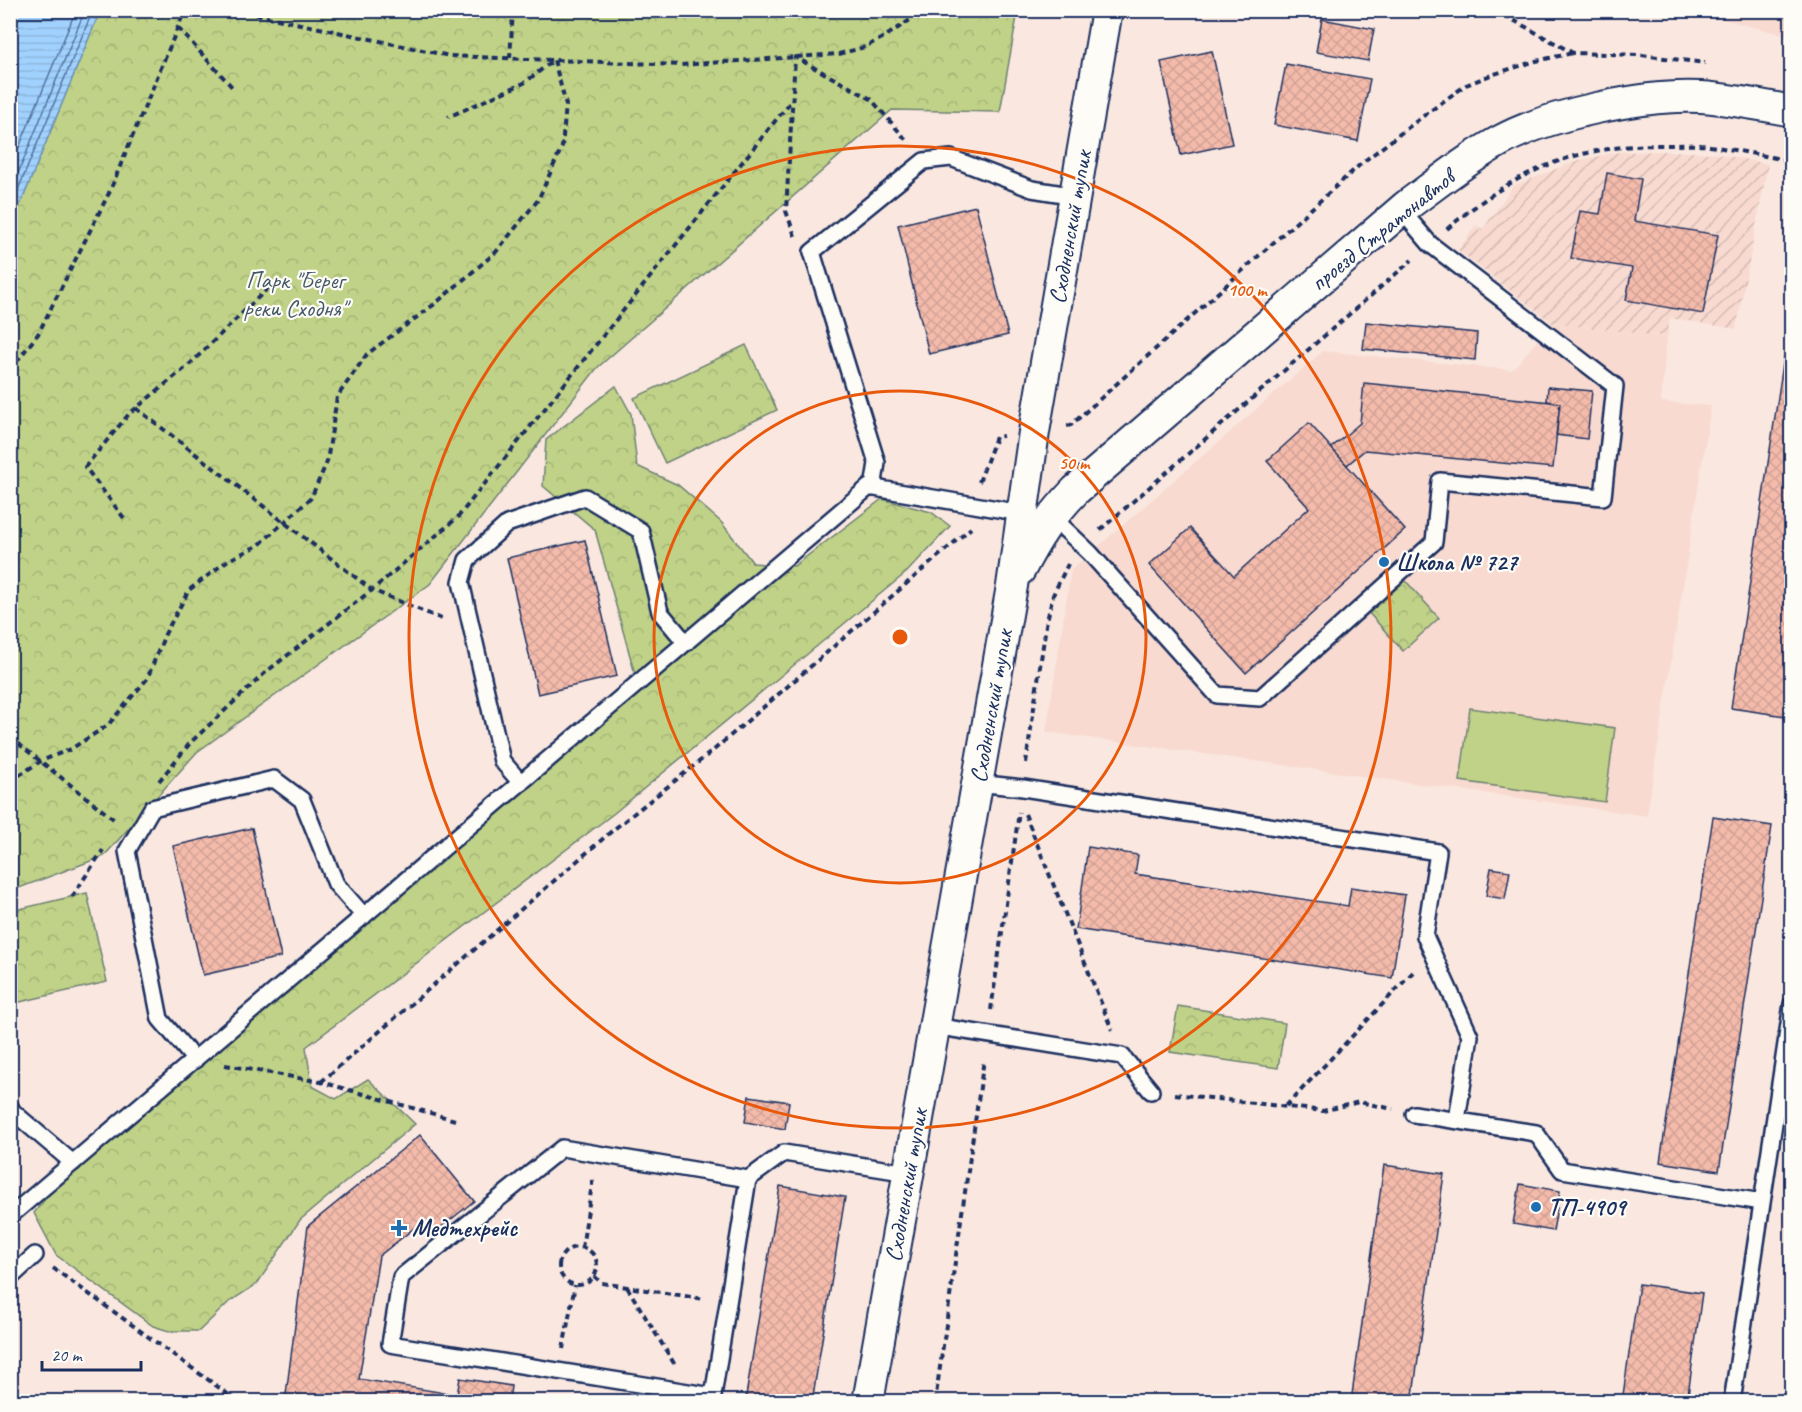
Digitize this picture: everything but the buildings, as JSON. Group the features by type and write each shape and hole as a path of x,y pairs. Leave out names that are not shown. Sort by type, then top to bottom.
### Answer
{"street":[{"name":"Сходненский тупик","path":"868,1401 1012,586 1021,513 1107,10"},
{"name":"проезд Стратонавтов","path":"1012,586 1051,516 1076,490 1402,211 1455,170 1501,140 1546,122 1594,108 1657,98 1731,99 1791,111"}],"lane":[{"path":"873,488 877,463 812,252 924,161 951,158 1032,189 1076,196"},
{"path":"1051,516 1083,546 1217,695 1260,698 1434,542 1440,481 1603,497 1615,386 1430,244 1402,211"},
{"path":"10,1216 869,487 976,496 1021,513"},
{"path":"521,783 502,761 461,582 467,560 507,524 585,497 641,531 660,612 686,643"},
{"path":"195,1060 160,1019 127,851 152,808 274,779 302,800 336,884 364,916"},
{"path":"977,783 1023,788 1438,852 1425,936 1470,1036 1457,1120"},
{"path":"1732,1401 1791,1004"},
{"path":"934,1026 1122,1056 1151,1091"},
{"path":"10,1106 12,1111 73,1163"},
{"path":"1414,1114 1536,1133 1562,1170 1762,1202"},
{"path":"748,1179 562,1148 400,1277 390,1344 713,1396 748,1179 784,1153 908,1173"},
{"path":"10,1278 35,1255"}],"path":[{"path":"10,370 38,334 110,194 185,10"},
{"path":"235,10 450,56 681,65 838,54 865,47 925,10"},
{"path":"510,58 513,10"},
{"path":"1496,10 1573,53"},
{"path":"178,28 234,89"},
{"path":"1063,427 1071,425 1111,390 1363,162 1466,85 1536,61 1573,53 1641,55 1706,63"},
{"path":"795,57 786,211 794,234 812,252"},
{"path":"795,57 871,99 924,161"},
{"path":"448,117 524,84 554,60"},
{"path":"10,781 41,761 71,749 108,725 147,680 165,634 189,590 227,561 259,545 285,524 311,498 327,462 337,397 367,354 436,303 496,252 538,200 562,147 566,105 554,60"},
{"path":"156,784 191,742 266,672 372,590 458,517 792,100"},
{"path":"1023,788 1046,625 1053,595 1066,567 1083,546 1468,211 1513,180 1557,160 1593,151 1642,145 1708,146 1791,161"},
{"path":"124,518 84,467 129,414 190,364 270,286"},
{"path":"136,408 372,590 472,632"},
{"path":"321,1082 613,830 716,749 971,529 976,496 996,437 1010,435"},
{"path":"10,737 116,822"},
{"path":"934,1401 1021,802 1122,1056"},
{"path":"72,897 107,844"},
{"path":"1286,1106 1432,952"},
{"path":"195,1060 321,1082 455,1120"},
{"path":"1151,1091 1323,1111 1359,1102 1414,1114"},
{"path":"582,1248 597,1154"},
{"path":"582,1248 591,1253 595,1259 597,1270 594,1276 586,1283 575,1285 563,1277 560,1263 568,1251 582,1248"},
{"path":"35,1255 239,1401"},
{"path":"594,1276 602,1283 728,1303"},
{"path":"558,1371 575,1285"},
{"path":"627,1287 692,1393"}],"shaded area":[{"path":"1691,11 1791,11 1791,36 1761,29"},
{"path":"1619,152 1714,153 1768,164 1736,329 1670,318 1667,337 1552,323 1458,250 1476,225 1483,229 1513,186 1576,161"},
{"name":"Школа № 727","path":"1552,323 1667,337 1661,402 1711,406 1647,816 1046,732 1071,570 1323,351 1512,370"}],"green space":[{"name":"Парк \"Берег реки Сходня\"","path":"100,11 1018,11 1000,112 892,110 597,368 430,584 197,752 104,856 11,891 11,222"},
{"path":"746,345 777,410 665,463 634,398"},
{"path":"616,386 631,414 637,466 678,485 721,522 753,563 794,566 882,499 931,512 950,526 907,572 613,814 306,1047 312,1086 336,1099 368,1079 415,1124 300,1220 257,1284 229,1302 199,1331 169,1331 153,1326 56,1255 34,1213 61,1179 640,692 595,530 543,486 546,440"},
{"path":"1404,579 1439,618 1403,651 1368,612"},
{"path":"1470,708 1615,728 1605,802 1460,781"},
{"path":"87,893 107,982 11,1004 11,911"},
{"path":"1178,1006 1285,1023 1278,1068 1170,1052"}],"water":[{"path":"11,10 100,11 11,222"}],"place":[{"name":"Школа № 727","path":"1384,562"},
{"name":"ТП-4909","path":"1536,1207"},
{"name":"Медтехрейс","path":"399,1228"}]}
